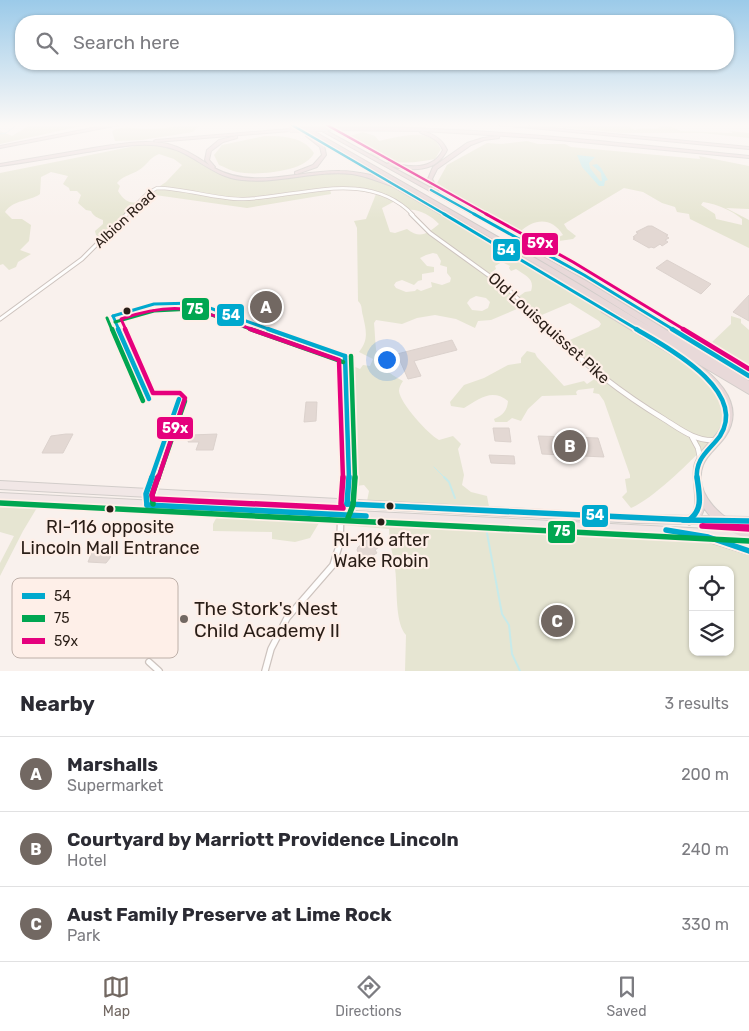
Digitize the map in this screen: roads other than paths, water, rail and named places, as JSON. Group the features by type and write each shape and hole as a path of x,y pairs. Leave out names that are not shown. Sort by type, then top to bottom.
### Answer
{"highway":[{"path":"0,165 54,156"},
{"path":"190,156 214,171 244,179 274,179 332,171 359,173 377,178 413,196"},
{"path":"207,156 207,160 218,169 241,176 270,177 295,173 317,165 323,156"},
{"path":"345,156 730,379"},
{"path":"352,156 550,269 749,391"},
{"path":"360,156 564,271 749,384"},
{"path":"369,156 622,298 749,376"},
{"path":"371,156 391,165 408,168 434,163 443,156"},
{"path":"450,201 433,187 430,181 431,174 437,166 452,156"},
{"path":"707,156 749,162"},
{"path":"543,253 749,381"},
{"path":"523,260 692,363 706,374 720,390 728,410 727,424 699,461 697,474 699,511 696,516 689,520"},
{"path":"697,485 707,507 719,520 749,535"}],"main road":[{"path":"0,486 511,512 749,521"},
{"path":"0,497 749,535"},
{"path":"511,512 512,523"}],"street":[{"name":"Albion Road","path":"0,319 82,259 145,196 157,188 243,199 332,188"},
{"name":"Old Louisquisset Pike","path":"332,188 369,191 400,203 430,234 509,290 591,369 628,397 688,434"},
{"path":"688,434 701,440 716,440"},
{"path":"688,434 698,448 699,461"},
{"path":"265,671 274,640 283,623 308,592 326,576 334,564 340,538 344,503"},
{"path":"678,531 728,543 749,551"},
{"path":"149,662 159,671"}],"water":[{"path":"578,156 595,157 589,163 590,168 602,181 601,173 592,165 597,164 601,168 608,180 605,181 604,186 599,186 582,167"}],"waterway":[{"path":"434,467 449,482 455,498"},
{"path":"487,533 502,614 509,625 512,654 520,671"}],"place":[{"name":"Marshalls","path":"266,307"},
{"name":"Courtyard by Marriott Providence Lincoln","path":"570,446"},
{"name":"RI-116 opposite Lincoln Mall Entrance","path":"110,509"},
{"name":"RI-116 after Wake Robin","path":"381,522"},
{"name":"The Stork's Nest Child Academy II","path":"184,619"},
{"name":"Aust Family Preserve at Lime Rock","path":"557,621"}]}
